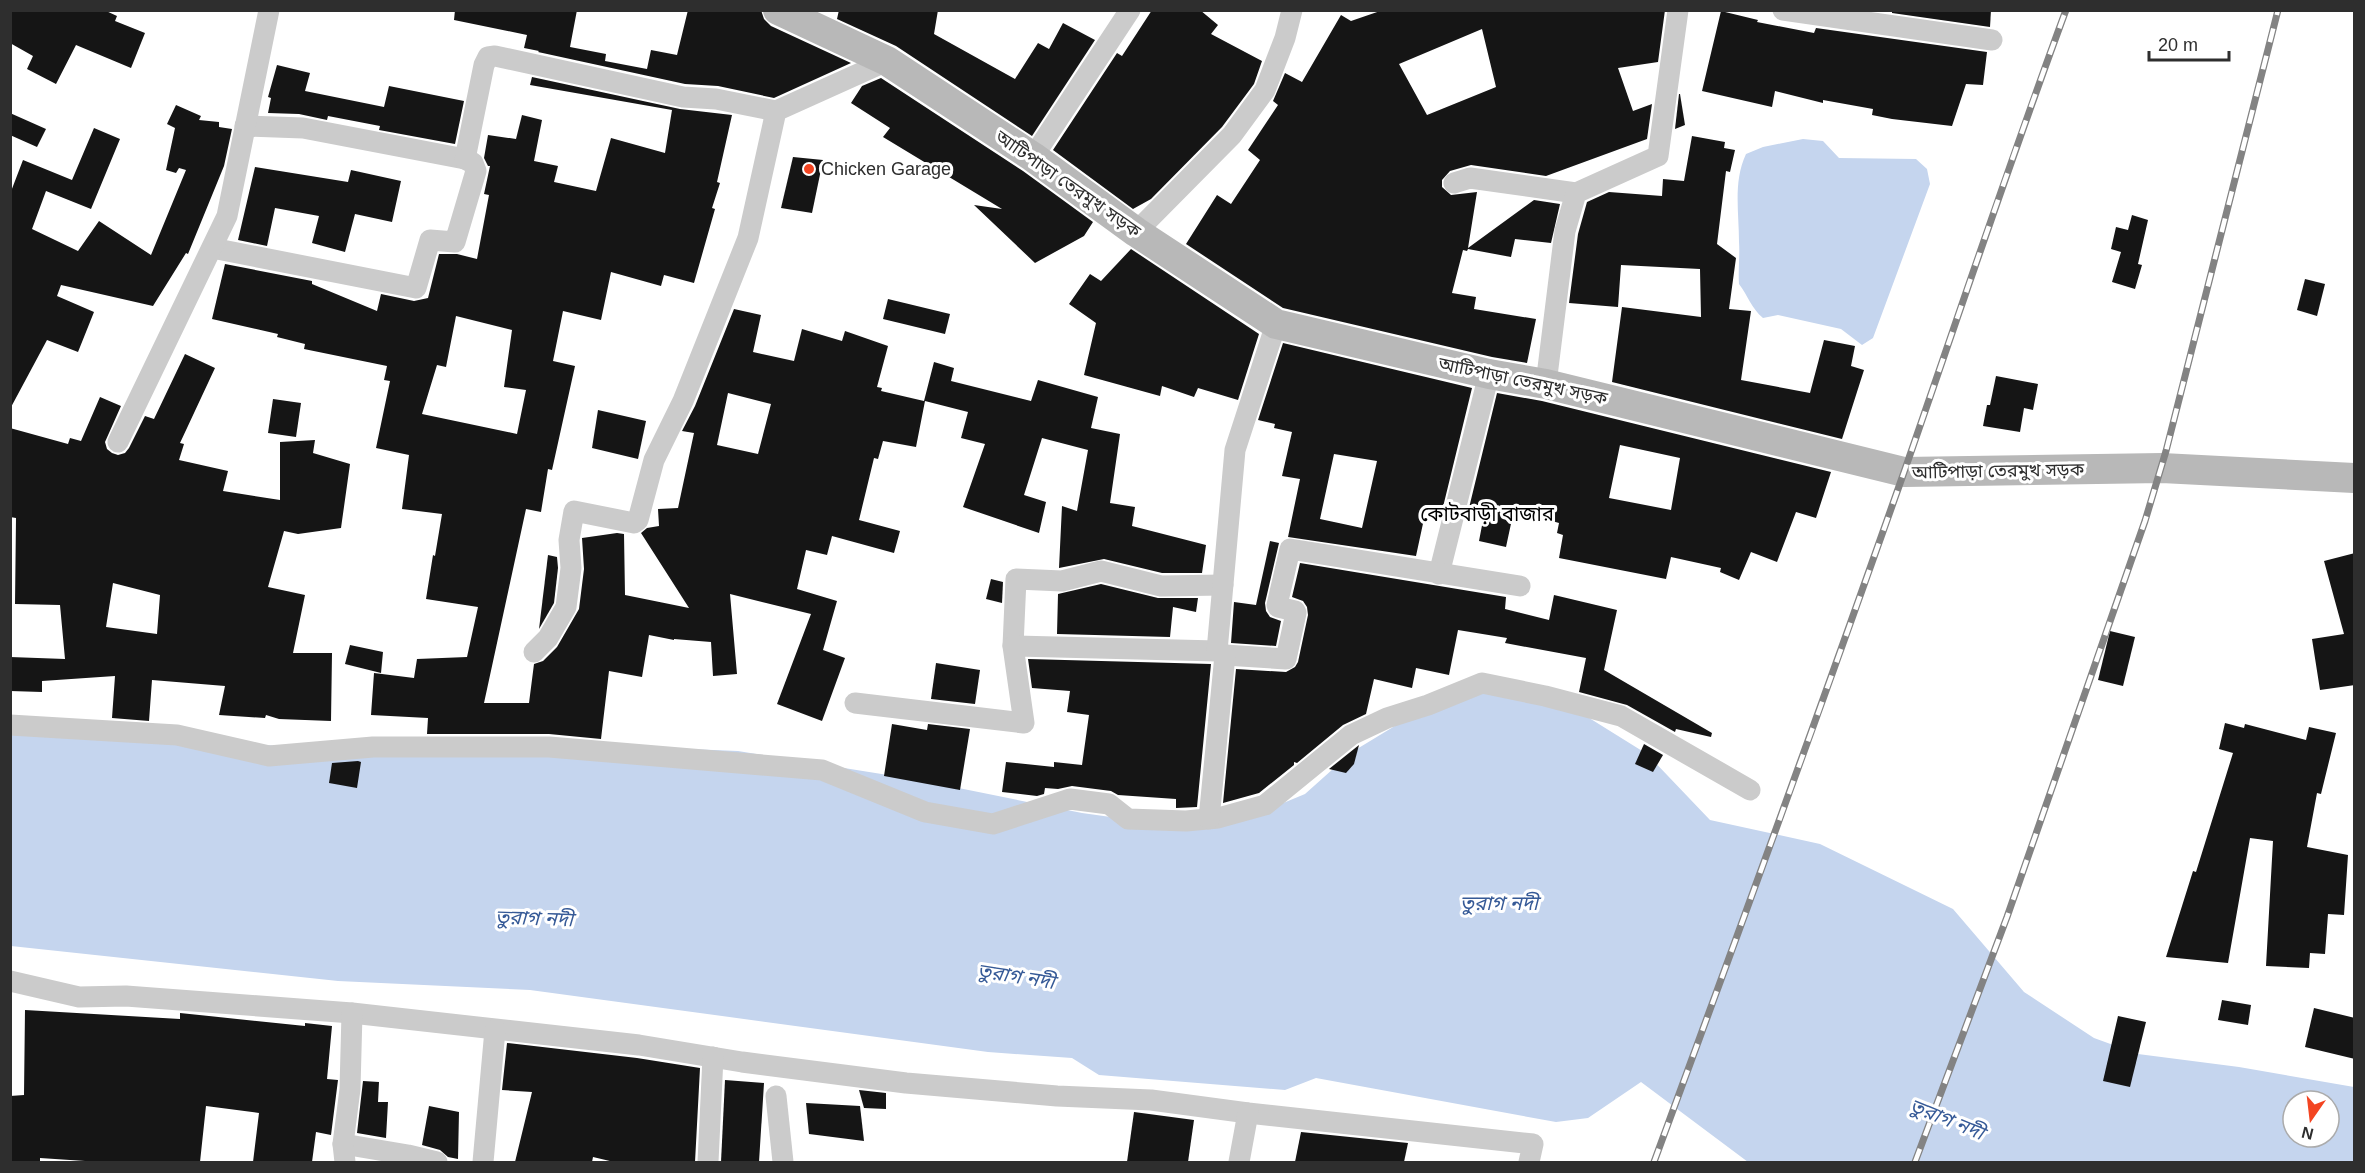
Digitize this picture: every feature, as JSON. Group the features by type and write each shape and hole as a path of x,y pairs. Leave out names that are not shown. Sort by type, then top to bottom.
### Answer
{"main road":[{"name":"আটিপাড়া তেরমুখ সড়ক","path":"778,10 887,61 1033,157 1136,232 1276,324 1489,374 1546,384 1904,472 2162,468 2355,478"}],"street":[{"path":"118,442 227,216 269,10"},
{"path":"1033,157 1130,10"},
{"path":"1136,232 1232,135 1264,90 1285,38 1292,10"},
{"path":"1454,183 1470,178 1576,193 1658,156 1678,10"},
{"path":"1783,10 1879,17 1992,40"},
{"path":"465,159 484,66 488,57 495,56 683,97 716,99 776,111 887,61"},
{"path":"534,652 548,638 566,607 571,568 569,540 574,511 634,523 638,520 654,460 683,401 748,238 776,111"},
{"path":"212,248 416,288 430,240 455,242 476,171 473,163 465,159 303,128 245,126"},
{"path":"1546,384 1565,231 1576,193"},
{"path":"1209,819 1221,653 1223,585 1235,450 1276,324"},
{"path":"1439,574 1489,374"},
{"path":"1013,646 1221,653 1286,658 1296,613 1295,610 1278,605 1290,549 1520,586"},
{"path":"855,703 1024,723 1013,646 1016,579 1062,581 1101,571 1161,586 1223,585"},
{"path":"10,725 177,735 269,756 373,747 549,747 822,770 925,812 993,824 1070,799 1109,804 1128,819 1186,821 1209,819 1264,805 1351,735 1387,718 1428,705 1482,683 1545,696 1621,716 1750,790"},
{"path":"10,981 79,997 126,996 352,1013 639,1045 906,1083 1057,1096 1151,1100 1531,1153"},
{"path":"352,1013 350,1089 344,1153 408,1155 437,1162"},
{"path":"483,1162 495,1030"},
{"path":"708,1162 713,1057"},
{"path":"776,1096 783,1162"},
{"path":"1239,1162 1248,1113"}],"water":[{"path":"1803,139 1823,141 1839,158 1916,159 1927,169 1930,184 1873,338 1862,345 1841,329 1778,315 1763,318 1739,284 1738,186 1746,154 1763,147"},
{"name":"তুরাগ নদী","path":"1533,683 1647,754 1710,820 1820,844 1953,909 2024,992 2094,1038 2138,1054 2239,1067 2354,1087 2354,1162 1748,1162 1641,1082 1588,1118 1556,1122 1316,1078 1285,1090 1099,1075 1072,1058 988,1052 530,990 338,981 11,946 10,729 297,747 640,747 738,751 919,780 1082,813 1168,825 1247,818 1305,794 1352,752 1459,687"}],"building":[{"path":"10,10 104,10 117,16 115,21 145,33 131,68 76,45 56,84 27,69 33,56 10,43"},
{"path":"455,10 577,10 570,47 606,54 605,61 647,69 651,50 677,55 688,10 761,10 764,19 771,26 851,63 774,98 718,86 685,84 538,52 524,48 527,35 454,20"},
{"path":"839,10 938,10 934,34 1015,79 1038,43 1049,49 1063,23 1095,40 1032,136 896,46 837,19"},
{"path":"1152,10 1200,10 1218,25 1211,34 1262,61 1254,84 1222,127 1151,199 1133,209 1053,150 1117,53 1122,56"},
{"path":"1383,10 1665,10 1658,62 1618,68 1633,111 1652,104 1647,139 1546,176 1471,165 1450,171 1442,180 1442,187 1451,195 1477,192 1468,248 1534,200 1560,204 1551,243 1515,239 1511,257 1463,250 1452,293 1476,297 1474,309 1536,319 1527,363 1492,357 1283,308 1186,244 1217,195 1231,204 1260,160 1248,150 1278,105 1273,101 1285,73 1302,82 1341,15 1351,21","holes":["1482,29 1496,87 1427,115 1399,64"]},
{"path":"1892,10 1991,10 1990,27 1892,13"},
{"path":"1721,11 1758,20 1757,22 1814,33 1816,28 1987,52 1983,85 1966,84 1952,126 1892,119 1872,115 1873,109 1823,100 1823,103 1775,91 1772,107 1702,91"},
{"path":"277,65 310,73 305,91 384,107 389,86 464,101 455,144 379,130 380,126 328,116 327,120 299,114 268,113 271,98 268,97"},
{"path":"532,77 680,109 732,115 717,182 720,183 712,208 715,209 694,283 664,275 661,286 611,272 601,320 563,311 553,361 575,366 552,470 548,469 541,512 526,509 484,703 529,703 534,664 543,661 557,647 579,609 584,569 582,538 624,534 625,595 689,608 641,533 647,528 659,526 658,509 678,508 694,433 682,431 695,406 734,309 761,315 753,352 794,361 802,329 842,341 845,331 888,346 877,387 882,388 881,391 924,401 934,362 954,368 951,381 1031,401 1038,380 1098,397 1091,428 1120,434 1110,503 1135,507 1132,526 1206,545 1202,573 1162,573 1104,559 1059,568 1062,506 1077,511 1088,450 1042,438 1024,495 1046,502 1039,533 963,507 985,444 961,438 968,412 925,401 916,447 883,441 878,459 874,458 859,520 900,531 894,553 832,536 827,555 806,550 797,589 837,601 823,650 845,658 822,721 777,704 811,614 730,594 737,674 713,676 711,642 674,640 649,635 642,677 609,671 601,739 549,734 427,734 428,718 371,715 374,673 414,678 417,659 467,657 478,607 426,599 442,514 402,509 409,455 376,448 390,381 384,380 387,366 304,349 305,344 277,337 278,334 212,319 225,264 312,281 312,284 377,311 381,294 414,301 428,298 439,254 457,254 477,259 489,195 484,194 490,166 484,158 488,135 516,139 522,115 542,120 534,161 558,166 554,182 596,191 611,138 665,153 672,110 530,85","holes":["456,316 512,330 504,387 526,390 517,434 422,414 437,365 446,367","728,393 771,404 758,454 717,445"]},
{"path":"881,78 1023,171 1093,222 1084,236 1035,263 974,205 1002,209 883,137 890,128 851,103 862,86"},
{"path":"1679,94 1685,125 1675,129"},
{"path":"176,105 201,116 199,120 219,122 219,127 232,129 224,166 188,254 186,253 153,306 61,285 57,296 94,312 78,352 47,340 10,409 10,194 23,160 72,180 94,128 120,139 91,209 46,191 32,229 78,251 99,221 151,255 186,170 179,168 176,173 166,170 175,128 167,124"},
{"path":"10,113 46,129 37,147 10,135"},
{"path":"1692,136 1725,142 1724,148 1735,150 1730,172 1726,171 1717,244 1736,258 1729,309 1751,311 1741,380 1810,393 1824,340 1855,346 1851,366 1864,370 1842,439 1612,382 1622,307 1701,317 1700,269 1621,265 1618,307 1569,303 1578,234 1587,202 1609,192 1662,196 1663,179 1684,181"},
{"path":"793,157 823,160 812,213 781,208"},
{"path":"255,167 348,182 351,170 401,181 392,222 355,214 345,252 312,243 319,216 275,208 267,246 238,240"},
{"path":"2132,215 2148,220 2138,264 2142,265 2135,289 2112,282 2121,252 2111,249 2116,227 2128,230"},
{"path":"1131,249 1259,334 1238,400 1198,388 1194,397 1162,386 1160,396 1084,375 1096,323 1069,304 1090,274 1101,281"},
{"path":"2305,279 2325,284 2317,316 2297,310"},
{"path":"888,299 950,314 945,334 883,319"},
{"path":"1283,343 1472,388 1443,507 1427,505 1416,556 1288,537 1300,479 1282,476 1292,432 1274,428 1275,424 1258,420","holes":["1334,454 1377,461 1362,528 1320,519"]},
{"path":"185,354 215,368 180,443 184,444 179,460 228,471 223,491 280,500 280,442 315,440 313,453 350,464 341,528 298,534 284,531 268,587 305,595 293,653 332,653 331,721 279,719 266,715 265,718 219,715 225,686 152,680 149,721 112,718 115,676 42,681 42,692 10,691 10,657 65,659 60,605 15,604 16,518 10,517 10,428 68,444 70,438 81,441 100,397 121,406 105,442 107,449 118,455 125,453 129,448 145,416 154,419","holes":["113,583 160,595 157,634 106,627"]},
{"path":"1996,376 2038,384 2033,410 2024,408 2020,432 1983,426"},
{"path":"1497,393 1542,401 1831,472 1816,518 1796,512 1777,562 1751,552 1739,580 1720,572 1721,568 1671,557 1666,579 1559,558 1563,535 1557,533 1559,523 1517,511 1515,520 1512,519 1506,547 1479,541 1484,515 1468,512","holes":["1620,445 1680,458 1671,510 1609,498"]},
{"path":"273,399 301,403 296,437 268,433"},
{"path":"598,410 646,421 638,459 592,448"},
{"path":"1270,541 1279,543 1265,603 1270,617 1281,621 1276,646 1231,643 1234,602 1256,605"},
{"path":"2355,553 2355,685 2320,690 2312,639 2344,634 2324,561"},
{"path":"548,555 557,557 554,603 539,629"},
{"path":"1300,563 1506,597 1505,609 1549,620 1554,595 1617,610 1604,670 1712,733 1711,737 1676,729 1675,732 1627,705 1579,692 1586,658 1505,643 1507,638 1458,630 1449,675 1416,668 1412,688 1374,679 1366,714 1343,725 1297,763 1294,762 1294,765 1259,793 1223,803 1236,669 1286,672 1295,667 1308,615 1303,601 1292,597"},
{"path":"991,579 1003,582 1002,603 986,599"},
{"path":"1101,584 1158,598 1198,598 1196,612 1173,607 1170,637 1057,634 1058,594"},
{"path":"2110,631 2135,637 2123,686 2098,680"},
{"path":"350,645 383,652 381,673 345,664"},
{"path":"1028,659 1211,664 1197,807 1176,808 1176,799 1118,795 1111,791 1072,786 1058,789 1045,788 1044,794 1037,796 1002,792 1006,762 1054,767 1054,762 1082,765 1089,715 1067,712 1070,691 1032,688"},
{"path":"936,663 980,670 975,704 931,699"},
{"path":"2225,723 2244,728 2245,724 2306,740 2309,727 2336,733 2321,794 2317,793 2307,847 2348,855 2344,915 2328,914 2325,954 2310,953 2309,968 2266,966 2273,841 2250,838 2228,963 2166,957 2193,871 2196,872 2233,753 2219,749"},
{"path":"892,724 927,730 928,724 970,729 960,790 884,776"},
{"path":"1644,744 1663,755 1653,772 1635,764"},
{"path":"1359,745 1354,764 1346,773 1329,769"},
{"path":"361,762 357,788 329,783 332,763"},
{"path":"2222,1000 2251,1005 2248,1025 2218,1020"},
{"path":"2314,1008 2355,1018 2355,1059 2305,1047"},
{"path":"25,1010 180,1019 180,1013 305,1026 305,1023 332,1026 327,1079 338,1080 331,1135 316,1132 312,1162 253,1162 259,1113 206,1106 200,1162 100,1162 40,1158 40,1162 10,1162 10,1096 24,1095"},
{"path":"2118,1016 2146,1022 2130,1087 2103,1081"},
{"path":"507,1043 637,1058 700,1068 695,1162 614,1162 593,1157 592,1162 515,1162 532,1092 502,1090"},
{"path":"725,1080 764,1083 759,1162 721,1162"},
{"path":"363,1081 379,1082 378,1102 388,1102 386,1138 357,1133"},
{"path":"859,1090 886,1093 886,1109 864,1108"},
{"path":"806,1103 860,1106 864,1141 809,1134"},
{"path":"429,1106 459,1112 458,1159 448,1157 440,1150 422,1145"},
{"path":"1134,1112 1194,1120 1188,1162 1127,1162"},
{"path":"1301,1132 1408,1143 1404,1162 1295,1162"}],"railway":[{"path":"1654,1162 1842,647 2066,10"},
{"path":"1915,1162 2007,917 2145,521 2166,451 2278,10"}],"place":[{"name":"Chicken Garage","path":"809,169"}],"district":[{"name":"কোটবাড়ী বাজার","path":"1487,514"}]}
